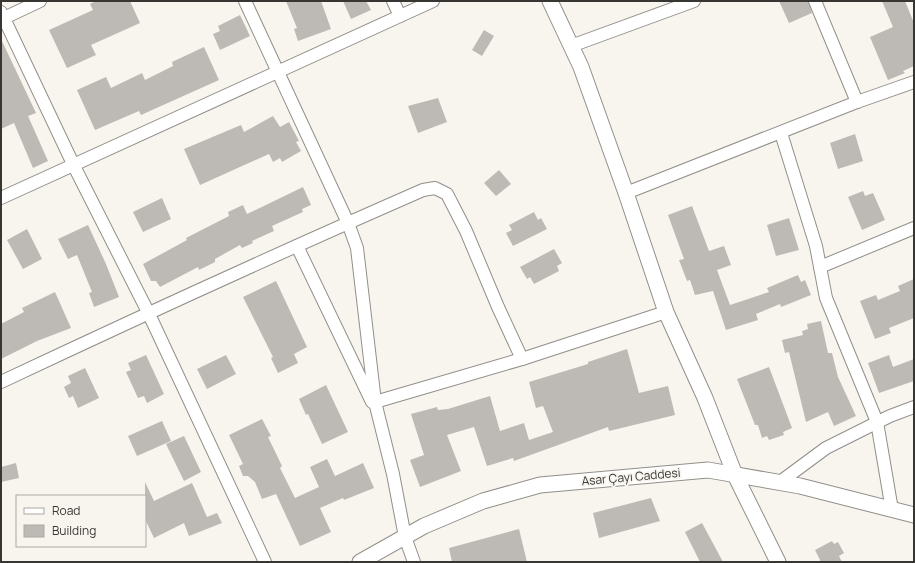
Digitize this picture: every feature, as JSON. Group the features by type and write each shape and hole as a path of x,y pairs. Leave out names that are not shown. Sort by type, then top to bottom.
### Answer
{"street":[{"path":"40,1 2,15 74,166 148,312 265,562"},
{"path":"245,1 348,223 358,248 375,402 393,474 405,537 414,562"},
{"path":"393,1 400,16"},
{"path":"1,198 433,1"},
{"path":"550,1 584,74 666,312 705,398 735,475 778,562"},
{"path":"571,46 694,1"},
{"path":"815,1 857,102"},
{"path":"626,193 857,102 914,82"},
{"path":"781,133 816,246 826,298 877,422 892,510"},
{"path":"1,382 148,312 423,190 435,188 447,194 466,231 522,359"},
{"path":"820,267 914,228"},
{"path":"297,246 378,415"},
{"path":"375,402 522,359 666,312"},
{"path":"780,482 826,448 877,422 914,407"},
{"name":"Asar Çayı Caddesi","path":"360,562 424,526 483,501 540,484 708,470 800,486 914,515"}],"building":[{"path":"96,1 130,1 140,23 91,45 96,55 67,68 49,30 93,10 90,4"},
{"path":"286,1 321,1 331,29 298,41 294,29 297,28"},
{"path":"343,1 366,1 371,10 351,19"},
{"path":"779,1 808,1 812,13 789,23"},
{"path":"882,1 905,1 914,23 914,66 903,71 905,73 888,80 870,37 893,27"},
{"path":"240,15 250,36 220,50 213,34 220,31 218,26"},
{"path":"484,30 494,36 482,56 472,50"},
{"path":"1,39 36,113 28,116 48,161 33,168 14,123 1,129"},
{"path":"204,47 219,80 141,115 139,111 95,130 77,90 106,77 111,88 142,73 145,80 173,66 172,62"},
{"path":"438,98 447,122 418,133 408,106"},
{"path":"273,116 280,127 289,122 299,141 296,142 301,151 282,162 280,158 273,162 269,154 200,185 184,149 241,125 244,132"},
{"path":"855,134 863,161 838,169 830,143"},
{"path":"499,170 511,184 496,196 484,183"},
{"path":"303,187 311,205 302,209 303,212 272,226 274,231 252,241 253,243 242,248 240,245 215,259 215,262 199,270 198,267 160,287 156,281 151,281 143,264 187,240 186,238 229,216 228,212 243,205 247,214"},
{"path":"863,191 865,196 873,193 885,220 862,230 848,197"},
{"path":"162,198 171,219 143,232 133,212"},
{"path":"692,206 709,251 724,246 731,265 717,270 730,305 769,292 767,288 798,275 801,282 805,280 811,295 781,307 780,304 756,314 758,320 726,330 713,291 695,295 690,280 687,281 679,260 684,259 668,215"},
{"path":"534,212 538,220 541,218 547,229 513,246 506,233 512,230 509,225"},
{"path":"789,218 799,250 776,256 767,225"},
{"path":"88,225 119,297 94,307 89,293 92,292 77,255 68,259 58,239"},
{"path":"27,229 42,259 23,269 7,240"},
{"path":"554,249 562,263 557,266 559,271 534,284 530,277 527,279 520,267"},
{"path":"914,279 914,318 889,328 891,333 875,339 860,301 876,295 878,300 900,291 898,286"},
{"path":"276,281 307,347 294,354 298,363 278,373 271,358 273,357 243,297"},
{"path":"55,292 71,328 37,341 1,359 1,324 24,312 22,308"},
{"path":"821,321 828,353 832,353 838,377 856,416 834,426 828,412 806,422 789,352 785,353 782,340 803,335 802,331 808,329 807,324"},
{"path":"627,349 639,393 668,386 675,415 609,431 608,427 514,461 513,458 487,466 474,427 447,435 461,471 420,487 410,460 424,455 411,414 437,407 438,410 448,409 490,396 500,431 524,423 529,440 553,432 543,406 536,408 529,382 588,364 588,362"},
{"path":"146,355 164,394 147,403 144,396 138,398 126,372 131,370 128,363"},
{"path":"226,355 236,374 207,389 197,369"},
{"path":"889,355 893,367 914,359 914,381 879,393 868,363"},
{"path":"769,367 792,428 783,432 784,435 769,440 767,436 762,438 758,425 755,425 737,379"},
{"path":"85,368 99,398 78,408 73,396 69,398 64,387 71,383 68,376"},
{"path":"326,385 348,432 322,444 299,399"},
{"path":"262,419 271,436 268,437 282,466 280,468 295,498 319,487 310,467 327,459 335,476 363,463 374,488 344,500 343,498 320,508 331,532 300,546 276,494 262,499 255,482 248,476 243,476 239,466 243,464 229,435"},
{"path":"162,421 171,441 137,456 128,436"},
{"path":"184,436 201,472 184,481 166,444"},
{"path":"16,463 19,478 1,482 1,467"},
{"path":"145,482 154,501 192,483 207,517 217,513 222,523 189,536 184,523 154,538 146,521"},
{"path":"651,498 660,521 599,538 593,513"},
{"path":"702,523 723,562 700,562 685,532"},
{"path":"519,529 527,562 452,562 449,548"},
{"path":"832,541 834,544 838,542 844,553 839,556 842,562 821,562 815,550"}]}
